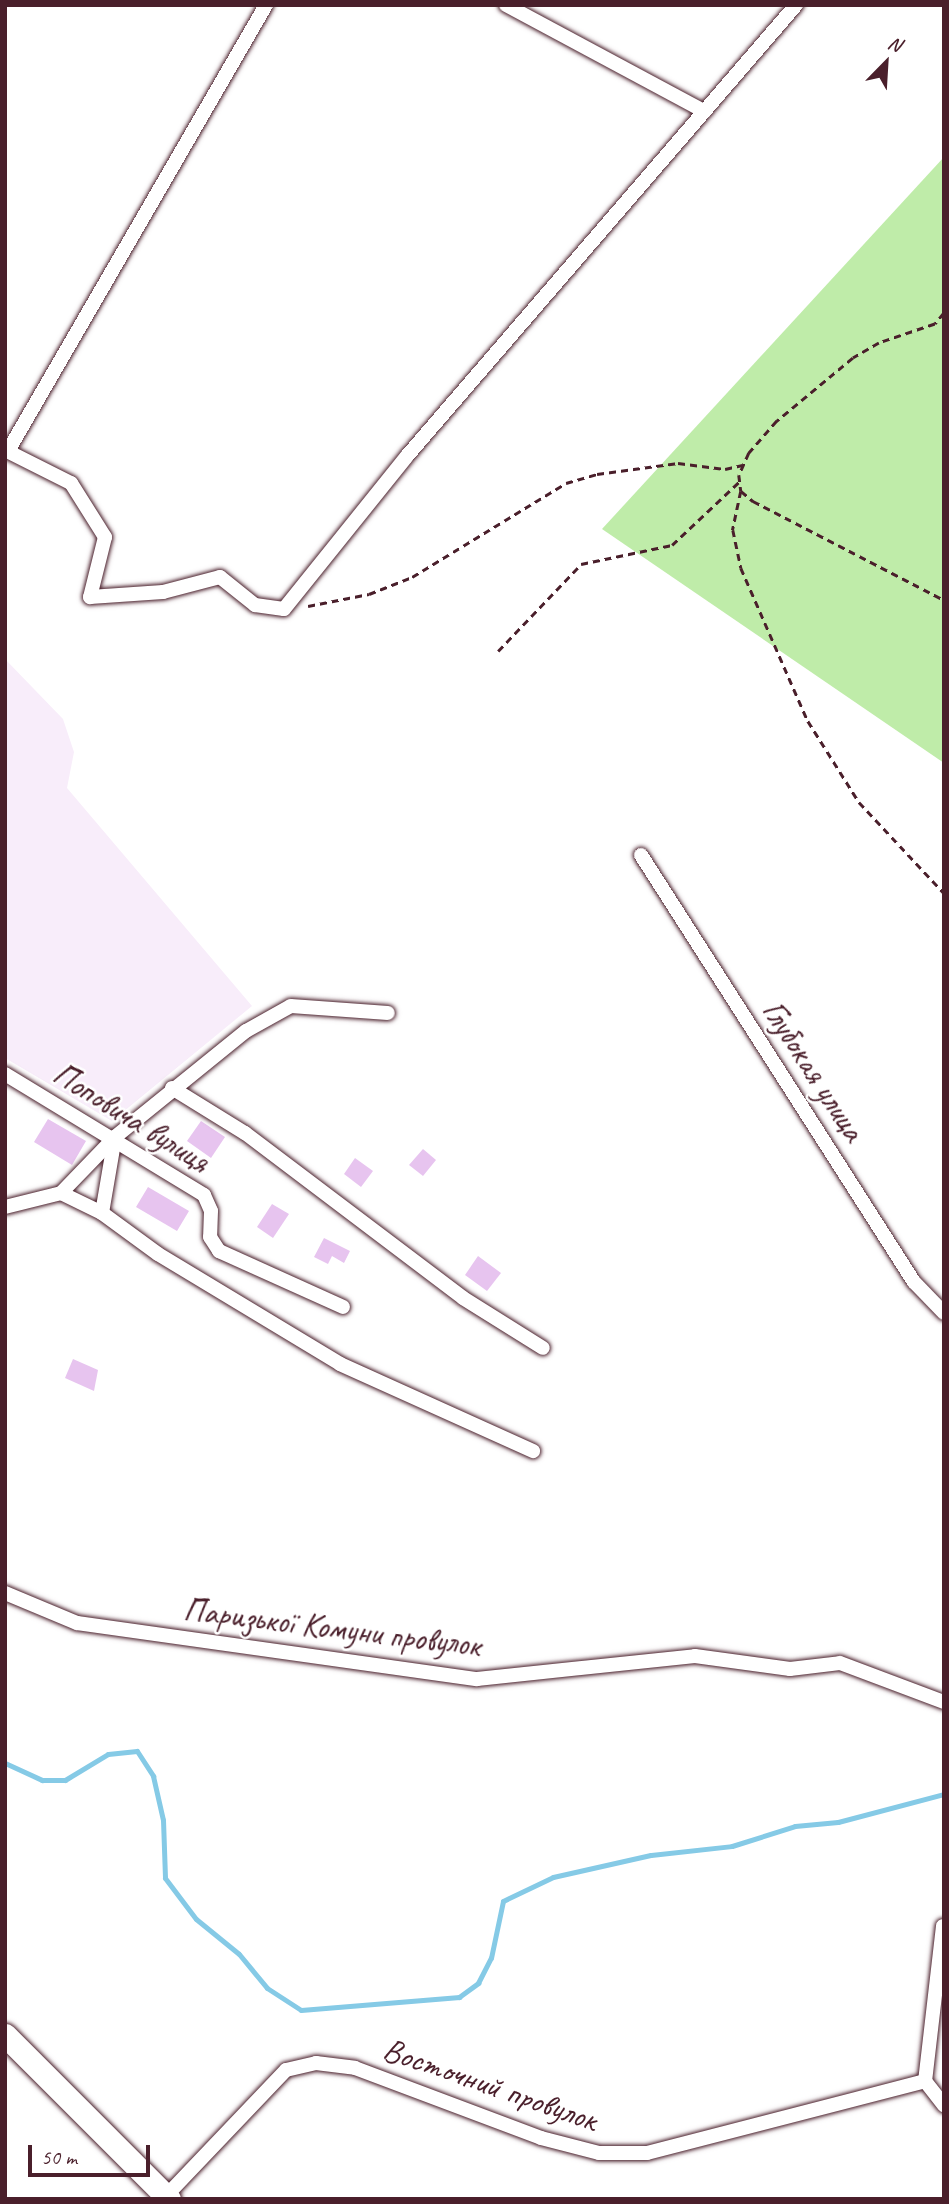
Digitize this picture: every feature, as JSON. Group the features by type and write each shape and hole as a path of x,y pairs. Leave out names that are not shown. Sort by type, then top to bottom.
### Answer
{"main road":[{"path":"5,2035 167,2198"}],"street":[{"path":"266,5 6,450 71,483 106,537 90,597 163,592 220,577 254,605 284,609 407,456 796,5"},
{"path":"506,5 704,111"},
{"name":"Глубокая улица","path":"641,855 914,1282 944,1313"},
{"path":"5,1207 61,1193 115,1137 172,1087 246,1031 291,1006 388,1013"},
{"name":"Поповича вулиця","path":"5,1074 115,1137 204,1195 211,1211 210,1237 219,1251 343,1307"},
{"path":"172,1087 245,1133 463,1297 542,1348"},
{"path":"102,1213 115,1137"},
{"path":"61,1193 102,1213 158,1254 340,1364 533,1451"},
{"name":"Паризької Комуни провулок","path":"5,1593 77,1623 477,1679 695,1656 790,1669 840,1663 944,1702"},
{"path":"943,1926 925,2081 944,2105"},
{"name":"Восточний провулок","path":"167,2198 286,2070 316,2063 355,2068 541,2138 599,2153 648,2153 925,2081"}],"path":[{"path":"944,313 934,324 879,343 853,358 777,421 743,466 733,530 741,568 808,721 859,802 944,893"},
{"path":"284,609 369,594 412,577 566,483 597,474 678,463 724,468 743,466"},
{"path":"498,651 581,564 672,545 740,481"},
{"path":"741,491 944,600"}],"shaded area":[{"path":"5,659 63,719 74,752 67,788 252,1006 112,1121 5,1058"}],"green space":[{"path":"944,157 944,763 602,529"}],"building":[{"path":"48,1119 86,1141 72,1165 34,1142"},
{"path":"201,1121 225,1137 211,1158 187,1141"},
{"path":"423,1149 436,1160 423,1176 409,1165"},
{"path":"355,1158 373,1171 361,1187 344,1174"},
{"path":"148,1187 189,1211 177,1231 136,1207"},
{"path":"272,1204 289,1214 273,1238 257,1227"},
{"path":"324,1238 350,1251 344,1263 332,1256 328,1264 314,1257"},
{"path":"478,1256 501,1273 487,1291 465,1275"},
{"path":"73,1359 98,1370 94,1391 65,1378"}],"waterway":[{"path":"5,1763 42,1780 65,1780 108,1754 137,1751 153,1776 163,1820 165,1878 196,1919 239,1954 267,1988 301,2010 459,1997 478,1983 491,1958 503,1901 553,1877 651,1855 732,1846 795,1826 838,1822 944,1794"}]}
